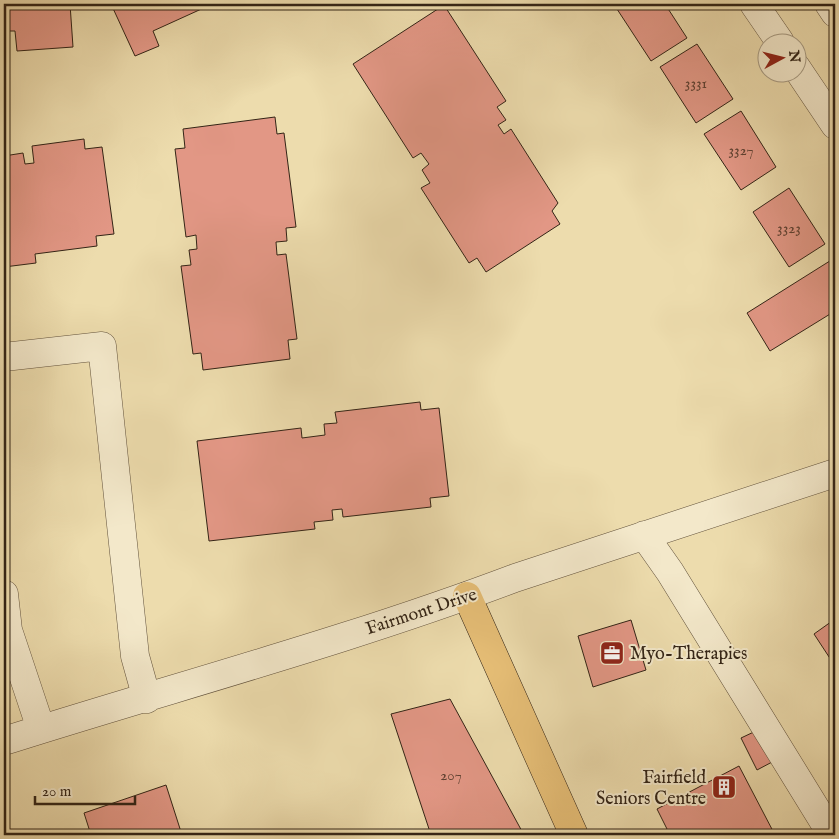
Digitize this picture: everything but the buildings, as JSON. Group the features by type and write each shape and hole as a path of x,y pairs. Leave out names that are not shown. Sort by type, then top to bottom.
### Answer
{"highway":[{"path":"467,596 574,835"}],"street":[{"path":"754,4 773,32"},
{"path":"829,4 835,13"},
{"path":"806,82 835,125"},
{"path":"4,357 102,346 135,656 147,699"},
{"name":"Fairmont Drive","path":"4,741 147,699 467,596 830,473"},
{"path":"644,535 670,572 832,835"},
{"path":"4,594 8,630 41,729"}],"place":[{"name":"Myo-Therapies","path":"612,653"},
{"name":"Fairfield Seniors Centre","path":"724,787"}]}
